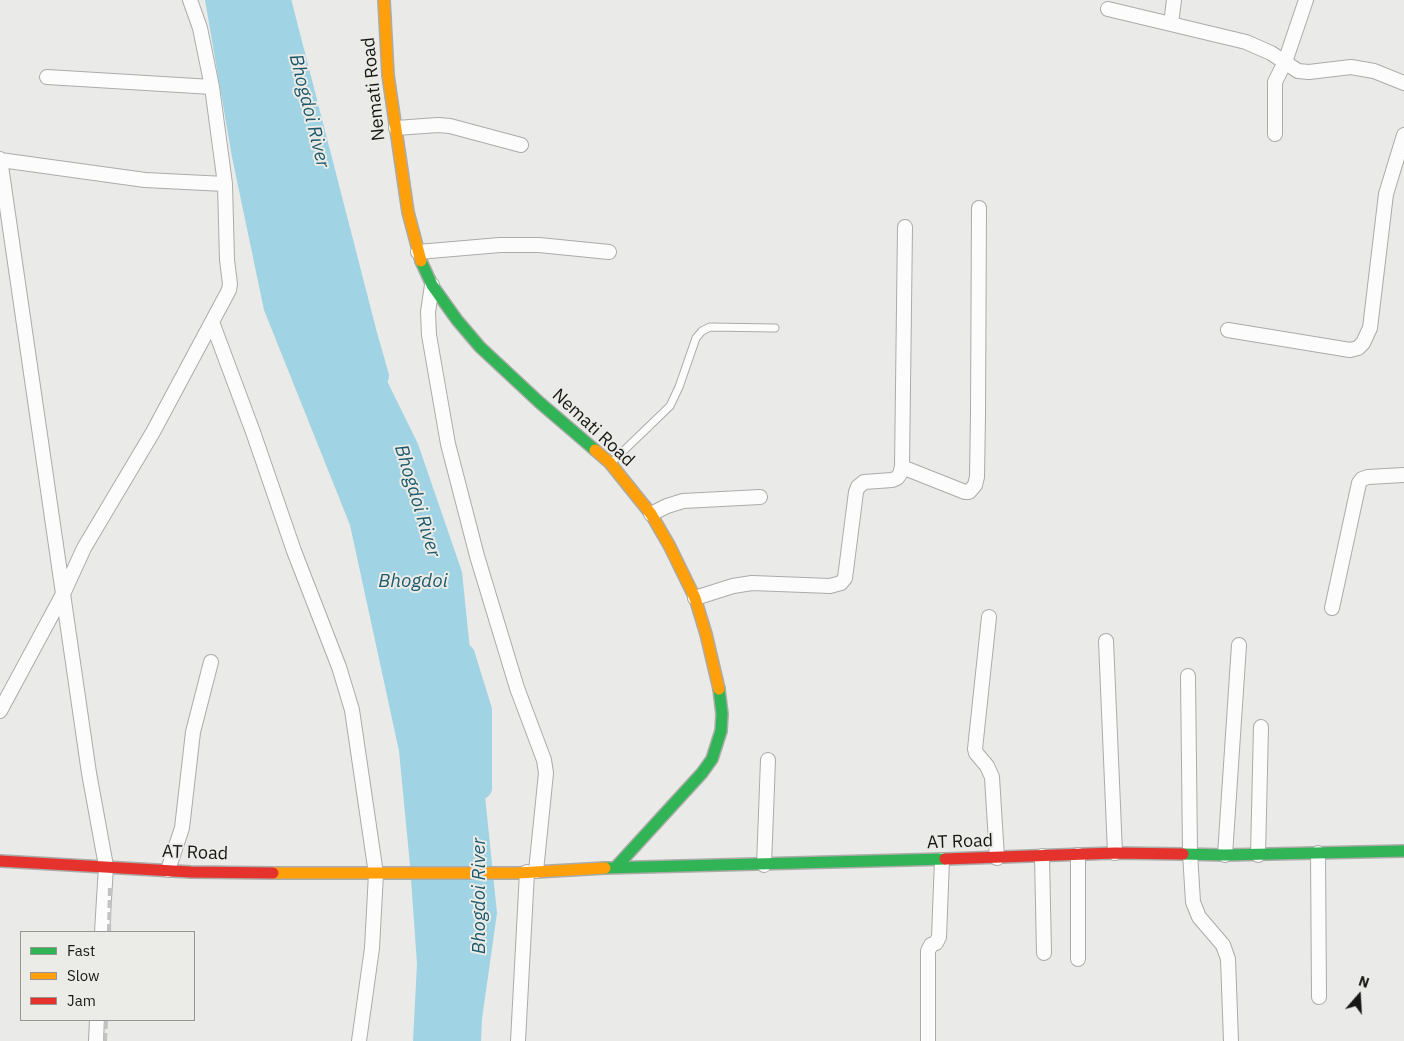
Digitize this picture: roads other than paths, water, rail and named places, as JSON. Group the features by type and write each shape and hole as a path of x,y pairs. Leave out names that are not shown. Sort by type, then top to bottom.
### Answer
{"main road":[{"name":"Nemati Road","path":"384,0 388,75 408,212 418,252 432,285 457,320 480,347 610,464 651,514 695,598 706,634 719,687 722,714 721,731 712,759 616,867"},
{"name":"AT Road","path":"0,861 168,870 383,874 527,872 616,867 764,865 1115,853 1258,855 1404,851"}],"street":[{"path":"0,710 63,594 84,548 153,432 229,290 225,184 212,87 200,28 190,0"},
{"path":"1171,24 1174,0"},
{"path":"1275,134 1274,86 1306,0"},
{"path":"1108,9 1253,45 1271,53 1298,71 1304,72 1343,67 1363,68 1404,83"},
{"path":"47,77 212,87"},
{"path":"396,128 450,126 521,145"},
{"path":"1228,330 1350,350 1358,348 1363,343 1370,328 1386,194 1404,135"},
{"path":"102,931 106,866 88,774 0,160 145,180 225,184"},
{"path":"902,467 966,492 969,492 975,485 977,477 978,415 979,208"},
{"path":"695,598 733,586 752,583 830,586 842,583 847,570 858,487 864,482 897,478 902,467 905,227"},
{"path":"418,252 523,245 610,252"},
{"path":"432,285 428,312 429,335 448,444 477,556 514,679 544,760 546,772 527,872 518,1041"},
{"path":"212,322 294,551 347,690 355,726 383,874 359,1041"},
{"path":"1332,608 1358,483 1368,477 1404,475"},
{"path":"651,514 674,503 683,501 760,497"},
{"path":"989,617 975,749 992,777 997,858"},
{"path":"1106,641 1115,853"},
{"path":"1225,855 1239,644"},
{"path":"168,870 182,828 193,732 211,662"},
{"path":"1188,676 1190,854 1195,910 1223,945 1228,959 1231,1041"},
{"path":"1258,855 1262,727"},
{"path":"764,865 768,760"},
{"path":"1318,853 1319,997"},
{"path":"1078,855 1078,959"},
{"path":"1042,856 1044,953"},
{"path":"928,1041 928,951 930,945 936,943 939,937 942,860"},
{"path":"96,1041 97,1021"}],"lane":[{"path":"610,464 670,406 676,396 696,338 706,328 775,328"}],"water":[{"name":"Bhogdoi","path":"205,0 278,0 304,120 335,245 364,334 418,444 462,572 497,913 482,1019 481,1041 413,1041 417,964 399,751 350,525 264,310 232,157"}],"waterway":[{"name":"Bhogdoi River","path":"280,0 378,376"},
{"name":"Bhogdoi River","path":"464,655 481,710 481,788"}],"railway":[{"path":"109,931 110,885"},
{"path":"105,1041 106,1021"}]}
